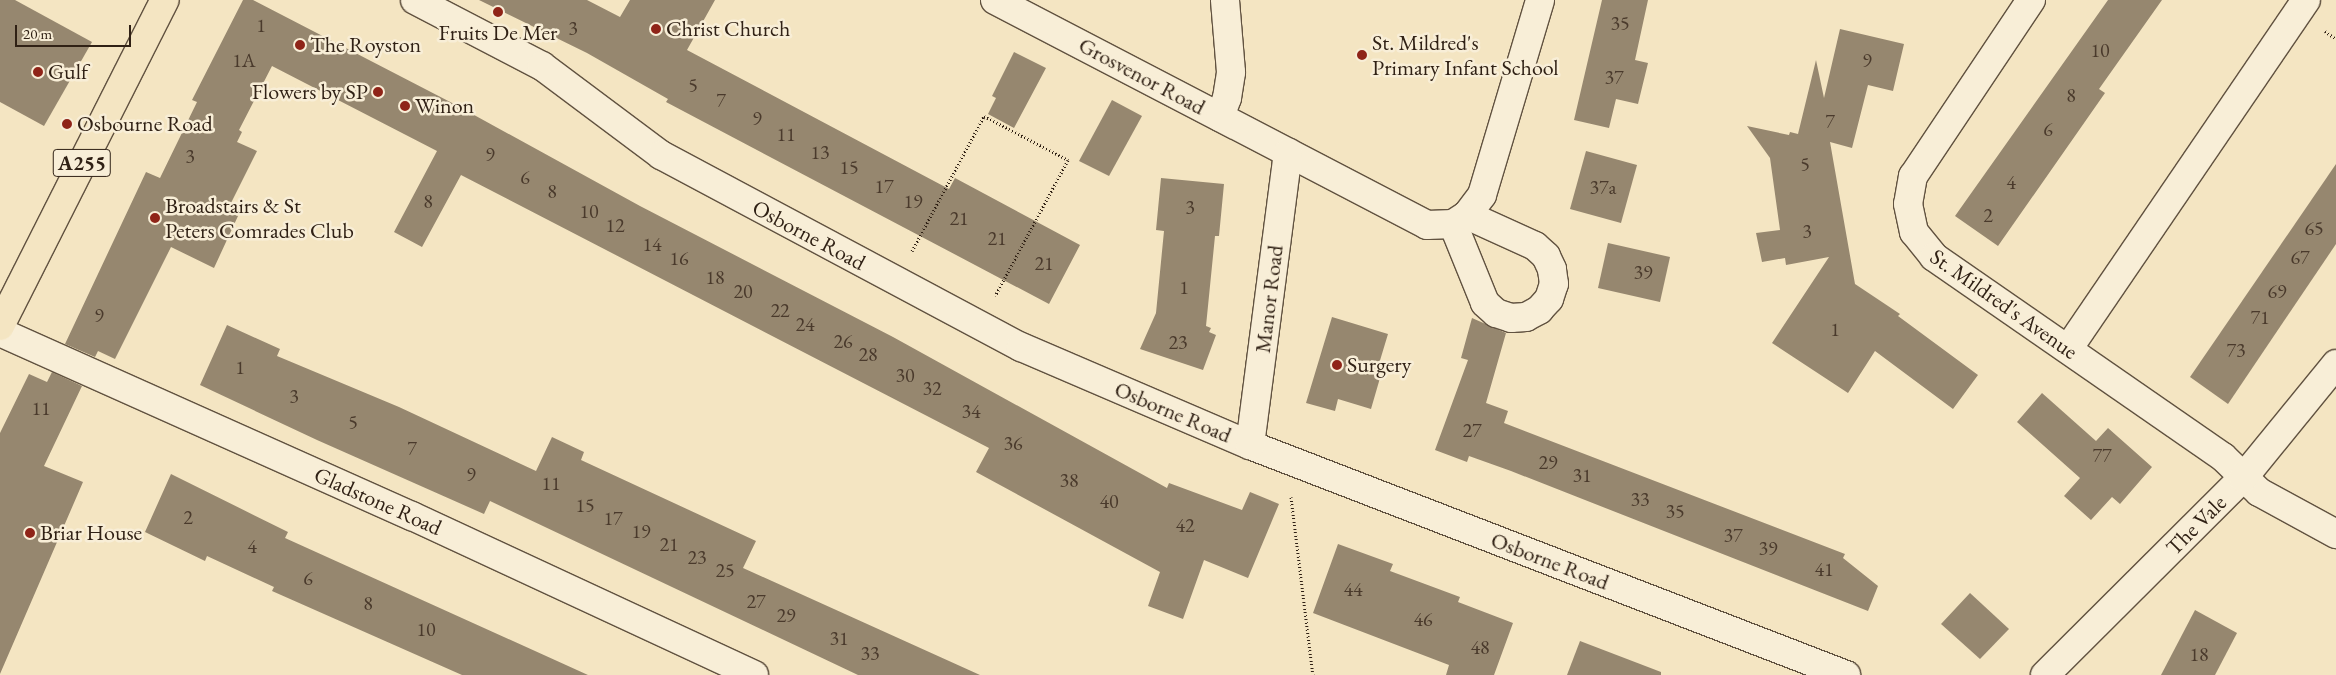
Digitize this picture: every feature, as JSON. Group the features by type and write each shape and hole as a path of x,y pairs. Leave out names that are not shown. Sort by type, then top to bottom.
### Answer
{"main road":[{"name":"A255","path":"0,326 165,0"}],"street":[{"name":"Osborne Road","path":"415,0 542,66 661,156 1021,347 1250,446 1846,675"},
{"name":"Grosvenor Road","path":"995,0 1288,152"},
{"path":"1220,117 1227,98 1231,72 1225,0"},
{"path":"1288,152 1427,225 1460,220 1482,195 1540,0"},
{"name":"St. Mildred's Avenue","path":"2031,0 1913,176 1909,190 1909,217 1919,239 1934,257 2223,457 2259,492 2336,534"},
{"path":"2068,350 2306,0"},
{"name":"Manor Road","path":"1250,446 1288,152"},
{"name":"Gladstone Road","path":"0,332 412,516 754,675"},
{"name":"The Vale","path":"2045,675 2243,478 2336,364"}],"path":[{"path":"896,281 984,116 1068,160 980,325"},
{"path":"1286,460 1313,675"}],"building":[{"name":"Gulf","path":"0,0 15,0 92,42 44,126 0,102"},
{"path":"243,0 253,0 456,105 640,206 893,337 1167,488 1169,483 1242,510 1250,492 1279,504 1248,578 1204,560 1183,619 1148,606 1160,572 976,472 989,448 461,175 422,247 394,232 437,151 272,66 239,130 242,132 237,142 257,151 227,211 238,216 214,268 171,247 115,359 98,351 95,357 65,344 146,172 160,178 197,102 192,100"},
{"path":"479,0 587,0 620,17 630,0 715,0 687,50 949,189 955,178 1080,245 1049,304 666,102 668,99 587,53"},
{"path":"1602,0 1648,0 1635,60 1648,63 1638,104 1616,99 1609,128 1574,120"},
{"path":"2108,0 2162,0 2099,89 2105,93 1998,246 1955,216"},
{"path":"1840,29 1904,44 1893,91 1868,85 1852,148 1830,142 1855,284 1900,314 1898,316 1978,375 1953,409 1875,351 1848,393 1772,343 1829,257 1786,265 1785,258 1762,262 1756,233 1780,230 1770,158 1747,126 1789,135 1790,132 1798,134 1816,60 1824,98"},
{"path":"1014,52 1046,68 1014,128 988,114 996,98 992,96"},
{"path":"1112,100 1142,116 1109,176 1079,161"},
{"path":"1586,151 1637,165 1621,223 1570,209"},
{"path":"2336,164 2336,244 2228,404 2190,377"},
{"path":"1161,178 1224,184 1219,236 1215,236 1206,326 1211,328 1209,332 1216,335 1203,370 1140,349 1156,313 1164,231 1156,230"},
{"path":"1608,243 1670,257 1660,302 1598,288"},
{"name":"Surgery","path":"1332,317 1388,334 1375,377 1380,378 1371,409 1338,399 1335,411 1306,403"},
{"path":"1472,318 1506,333 1486,403 1508,411 1504,423 1845,554 1843,558 1878,586 1868,611 1511,471 1469,456 1467,462 1435,450 1468,360 1461,358"},
{"path":"227,325 280,349 277,356 399,407 536,471 552,437 584,452 581,460 756,541 743,568 980,675 858,675 490,501 484,514 317,440 200,385"},
{"path":"52,372 82,386 44,466 83,482 0,674 0,433 29,374 47,382"},
{"path":"2042,393 2096,441 2108,428 2152,467 2120,504 2112,497 2091,520 2064,496 2080,478 2017,422"},
{"path":"171,474 288,532 285,538 588,675 462,675 272,591 274,587 207,556 205,561 145,532"},
{"path":"1338,544 1393,564 1390,571 1460,597 1458,602 1513,623 1494,675 1446,675 1449,665 1313,613"},
{"path":"1970,593 2009,629 1980,659 1941,624"},
{"path":"2195,610 2237,633 2215,675 2161,675"},
{"path":"1580,641 1661,672 1661,675 1567,675"}],"place":[{"name":"Fruits De Mer","path":"498,12"},
{"name":"Christ Church","path":"656,29"},
{"name":"The Royston","path":"300,45"},
{"name":"St. Mildred's Primary Infant School","path":"1362,55"},
{"name":"Gulf","path":"38,72"},
{"name":"Flowers by SP","path":"378,92"},
{"name":"Winon","path":"405,106"},
{"name":"Osbourne Road","path":"67,124"},
{"name":"Broadstairs & St Peters Comrades Club","path":"155,218"},
{"name":"Surgery","path":"1337,365"},
{"name":"Briar House","path":"30,533"}]}
